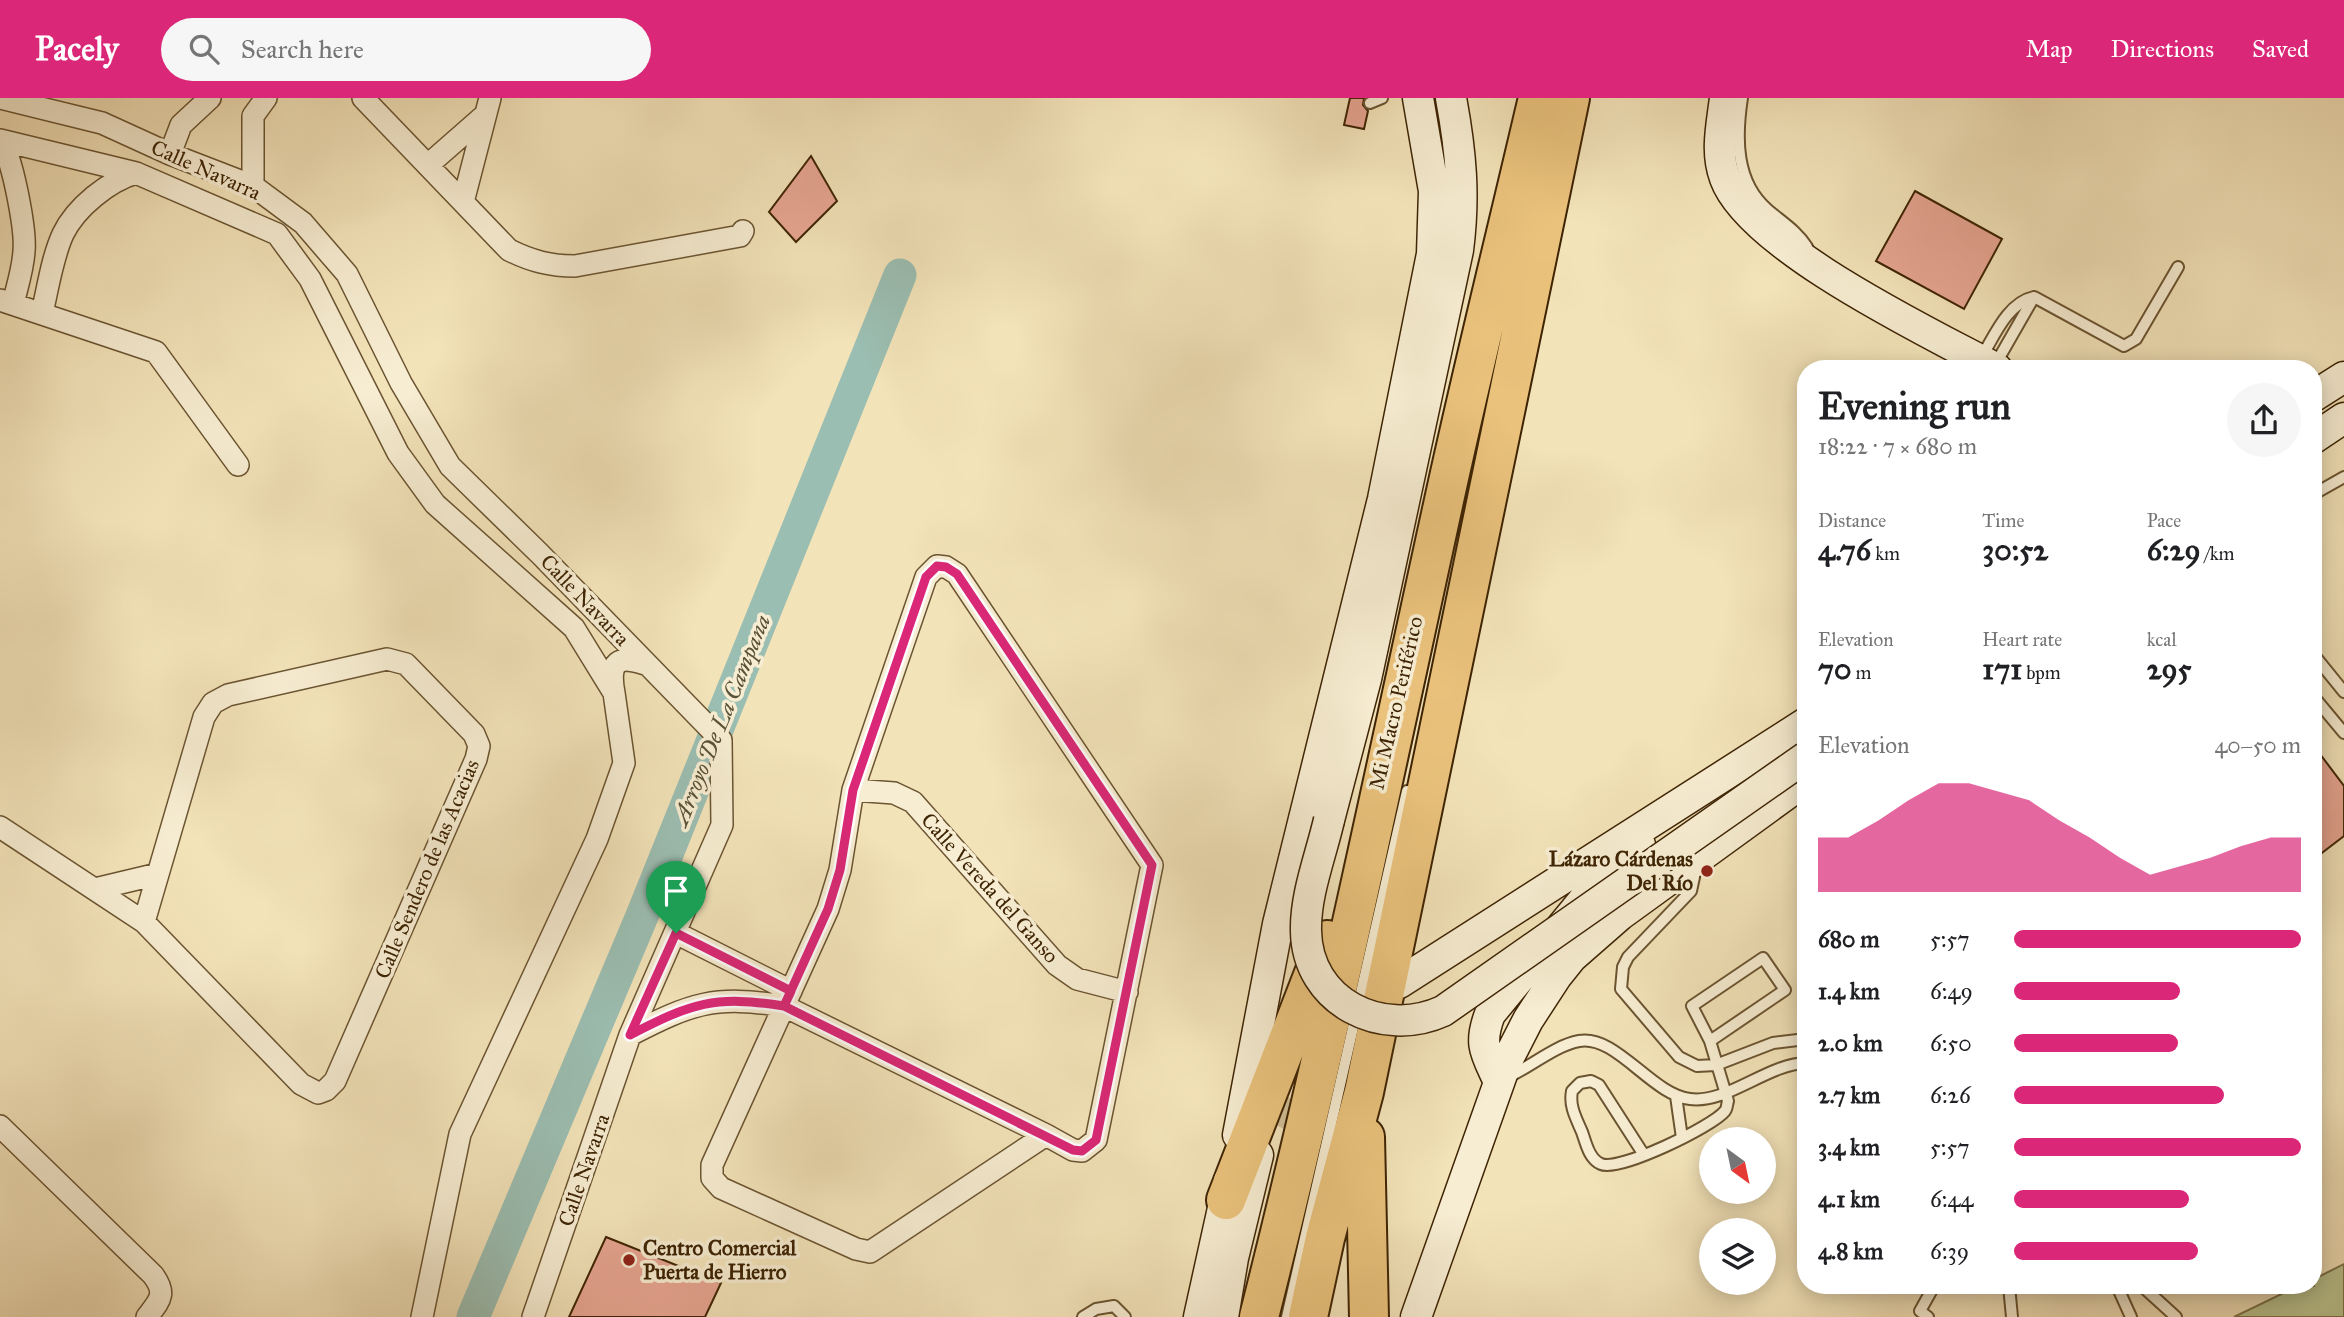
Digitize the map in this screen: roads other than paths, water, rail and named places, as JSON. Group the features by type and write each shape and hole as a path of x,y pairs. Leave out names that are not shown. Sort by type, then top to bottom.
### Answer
{"highway":[{"path":"1269,1304 1292,1188 1396,787 1446,492 1538,98"},
{"path":"1308,1317 1364,1091 1570,98"},
{"path":"1226,1200 1396,787"},
{"path":"1364,1091 1369,1317"}],"main road":[{"path":"1199,1317 1226,1200 1278,924 1382,499 1428,278 1432,254 1434,191 1418,98"},
{"path":"1451,98 1462,170 1463,209 1458,250 1366,679 1306,918 1310,958 1329,990 1348,1007 1370,1018 1407,1022 1443,1012 1797,763"},
{"path":"1725,98 1720,158 1725,178 1737,201 1754,221 1850,289 1979,360"},
{"path":"2322,391 2344,377"},
{"path":"2322,433 2344,418"},
{"path":"1399,983 1797,729"},
{"path":"1416,1317 1499,1082 1528,1020 1572,957 1620,915 1797,786"},
{"path":"1499,1082 1486,1055 1482,1035 1490,1014 1586,897 1686,800"},
{"path":"1223,1317 1233,1258 1264,1135"}],"street":[{"name":"Calle Navarra","path":"0,98 102,123 170,155 253,186 303,223 347,274 401,383 450,466 715,734 722,825 630,1035 533,1317"},
{"path":"170,155 181,125 210,98"},
{"path":"253,186 253,116 266,98"},
{"path":"363,98 509,250 556,266 575,266 740,236 743,231"},
{"path":"428,165 487,106"},
{"path":"463,202 487,106"},
{"path":"0,140 8,153 24,231 22,265 6,302 156,352 238,465"},
{"name":"Calle Navarra","path":"0,140 136,173 276,234 310,279 398,453 435,504 574,628 614,693 624,763 597,839 460,1134 422,1317"},
{"path":"42,313 63,234 74,218 109,186 136,173"},
{"path":"676,933 787,999 1045,1135 1073,1150 1082,1151 1096,1140 1152,865 957,574 946,567 937,566 926,577 853,790 840,870 828,909 787,999 712,1165 712,1178 721,1188 856,1249 870,1252 1045,1135"},
{"name":"Calle Sendero de las Acacias","path":"0,827 144,922 301,1084 318,1093 326,1090 335,1081 476,759 479,746 474,734 406,664 387,659 228,695 213,703 204,717 144,922"},
{"path":"614,693 610,674 614,665 622,659 632,659 650,666"},
{"name":"Calle Vereda del Ganso","path":"853,790 894,793 913,802 1057,965 1077,979 1127,992"},
{"path":"94,889 158,874"},
{"path":"630,1035 661,1019 709,1001 787,999"},
{"path":"0,1126 153,1275 161,1286 160,1300 147,1317"}],"lane":[{"path":"1370,103 1382,98"},
{"path":"1484,455 1561,98"},
{"path":"1742,98 1738,149 1749,185 1766,208 1801,239 1822,270"},
{"path":"1994,360 2034,297 2124,346 2136,339 2178,267"},
{"path":"2322,489 2344,477"},
{"path":"2322,665 2344,692"},
{"path":"2322,707 2344,733"},
{"name":"Mi Macro Periférico","path":"1287,1317 1396,787"},
{"path":"1698,857 1691,891 1628,957 1620,979 1621,989 1679,1057 1697,1066 1716,1065 1773,1042 1797,1040"},
{"path":"1644,1155 1599,1085 1591,1081 1580,1083 1572,1091 1571,1107 1592,1157 1599,1164 1610,1167 1644,1155 1707,1125 1726,1110 1727,1091 1710,1041 1692,1006 1763,958 1785,990 1710,1041"},
{"path":"1499,1082 1560,1048 1580,1041 1598,1042 1675,1096 1691,1100 1706,1098 1766,1074 1797,1065"},
{"path":"1675,1096 1682,1138"},
{"path":"1927,1317 1920,1311 1930,1294"},
{"path":"2011,1294 2012,1317"},
{"path":"2121,1294 2131,1317"},
{"path":"2151,1294 2176,1317"},
{"path":"1083,1317 1096,1309 1114,1306 1125,1317"}],"waterway":[{"name":"Arroyo De La Campana","path":"473,1317 642,916 900,275"}],"tunnel":[{"path":"1271,1122 1291,1086 1321,1047"}],"place":[{"name":"Lázaro Cárdenas Del Río","path":"1707,871"},
{"name":"Centro Comercial Puerta de Hierro","path":"629,1260"}]}
